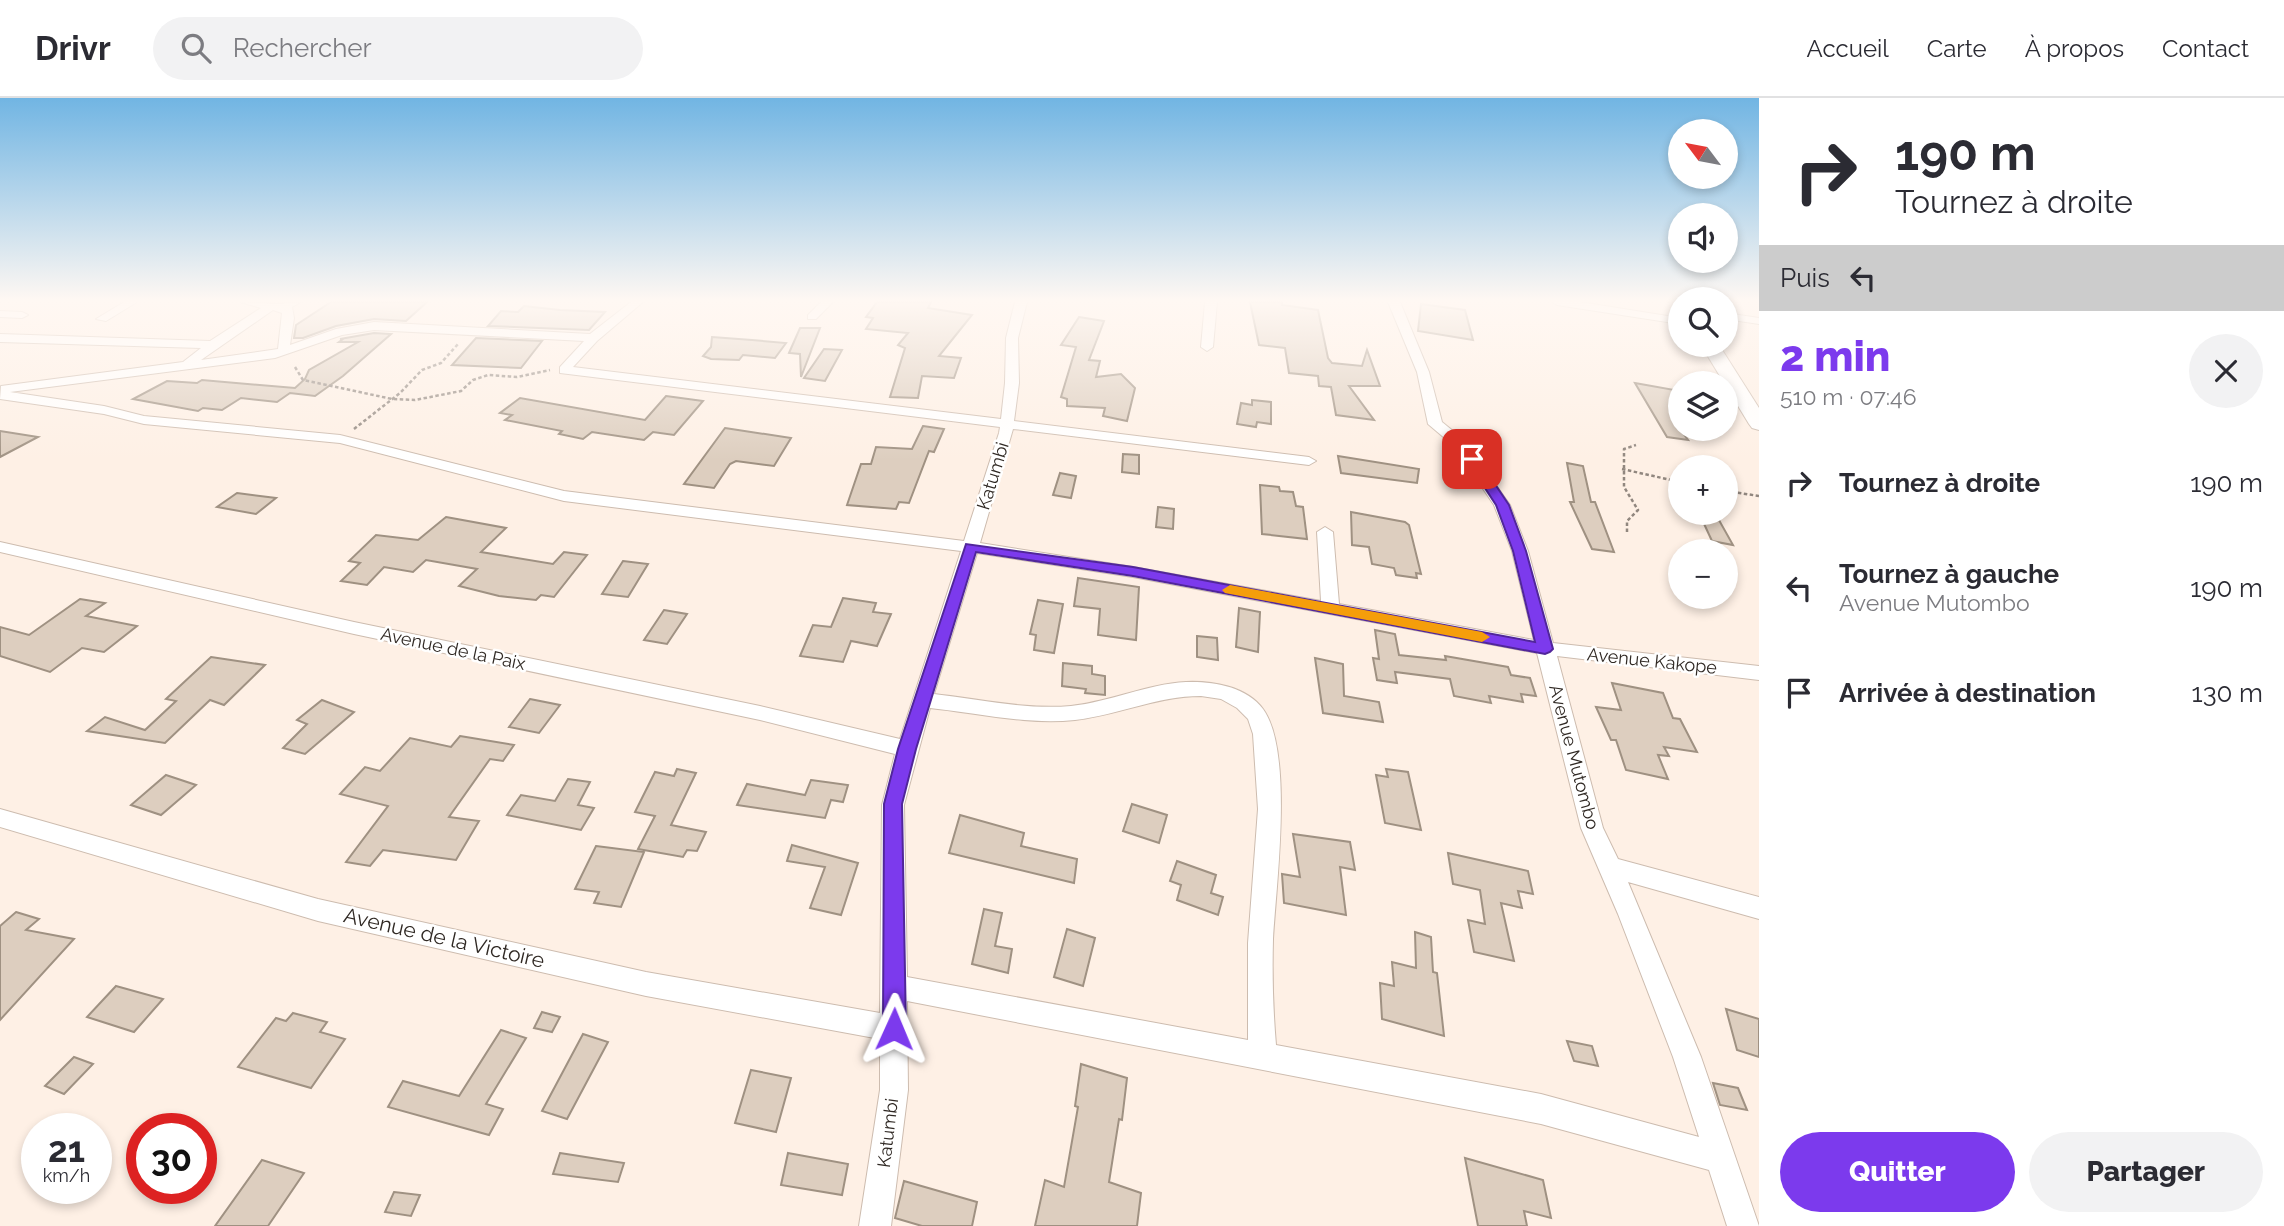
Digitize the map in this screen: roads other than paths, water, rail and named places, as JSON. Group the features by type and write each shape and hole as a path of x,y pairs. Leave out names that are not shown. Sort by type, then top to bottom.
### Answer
{"street":[{"path":"185,366 201,355"},
{"path":"0,390 266,355"},
{"path":"577,355 564,368 572,372 1309,461"},
{"name":"Katumbi","path":"876,1226 894,1090 893,804 907,749 1007,426 1012,355"},
{"name":"Avenue Mutombo","path":"1416,355 1423,372 1435,424 1459,443 1503,505 1520,551 1592,828 1687,1057 1743,1226"},
{"path":"1717,357 1759,424"},
{"name":"Avenue Kakope","path":"0,395 104,410 144,419 340,439 564,496 971,547 1133,572 1545,649 1759,673"},
{"path":"1325,531 1330,609"},
{"name":"Avenue de la Paix","path":"0,547 355,628 760,713 907,749"},
{"path":"922,700 1021,711 1071,713 1119,706 1176,690 1201,689 1227,694 1242,701 1253,711 1261,723 1270,781 1271,836 1258,988 1263,1058"},
{"name":"Avenue de la Victoire","path":"0,818 318,910 646,984 894,1029"},
{"path":"1610,867 1759,908"},
{"path":"895,987 1541,1109 1721,1158"}]}
